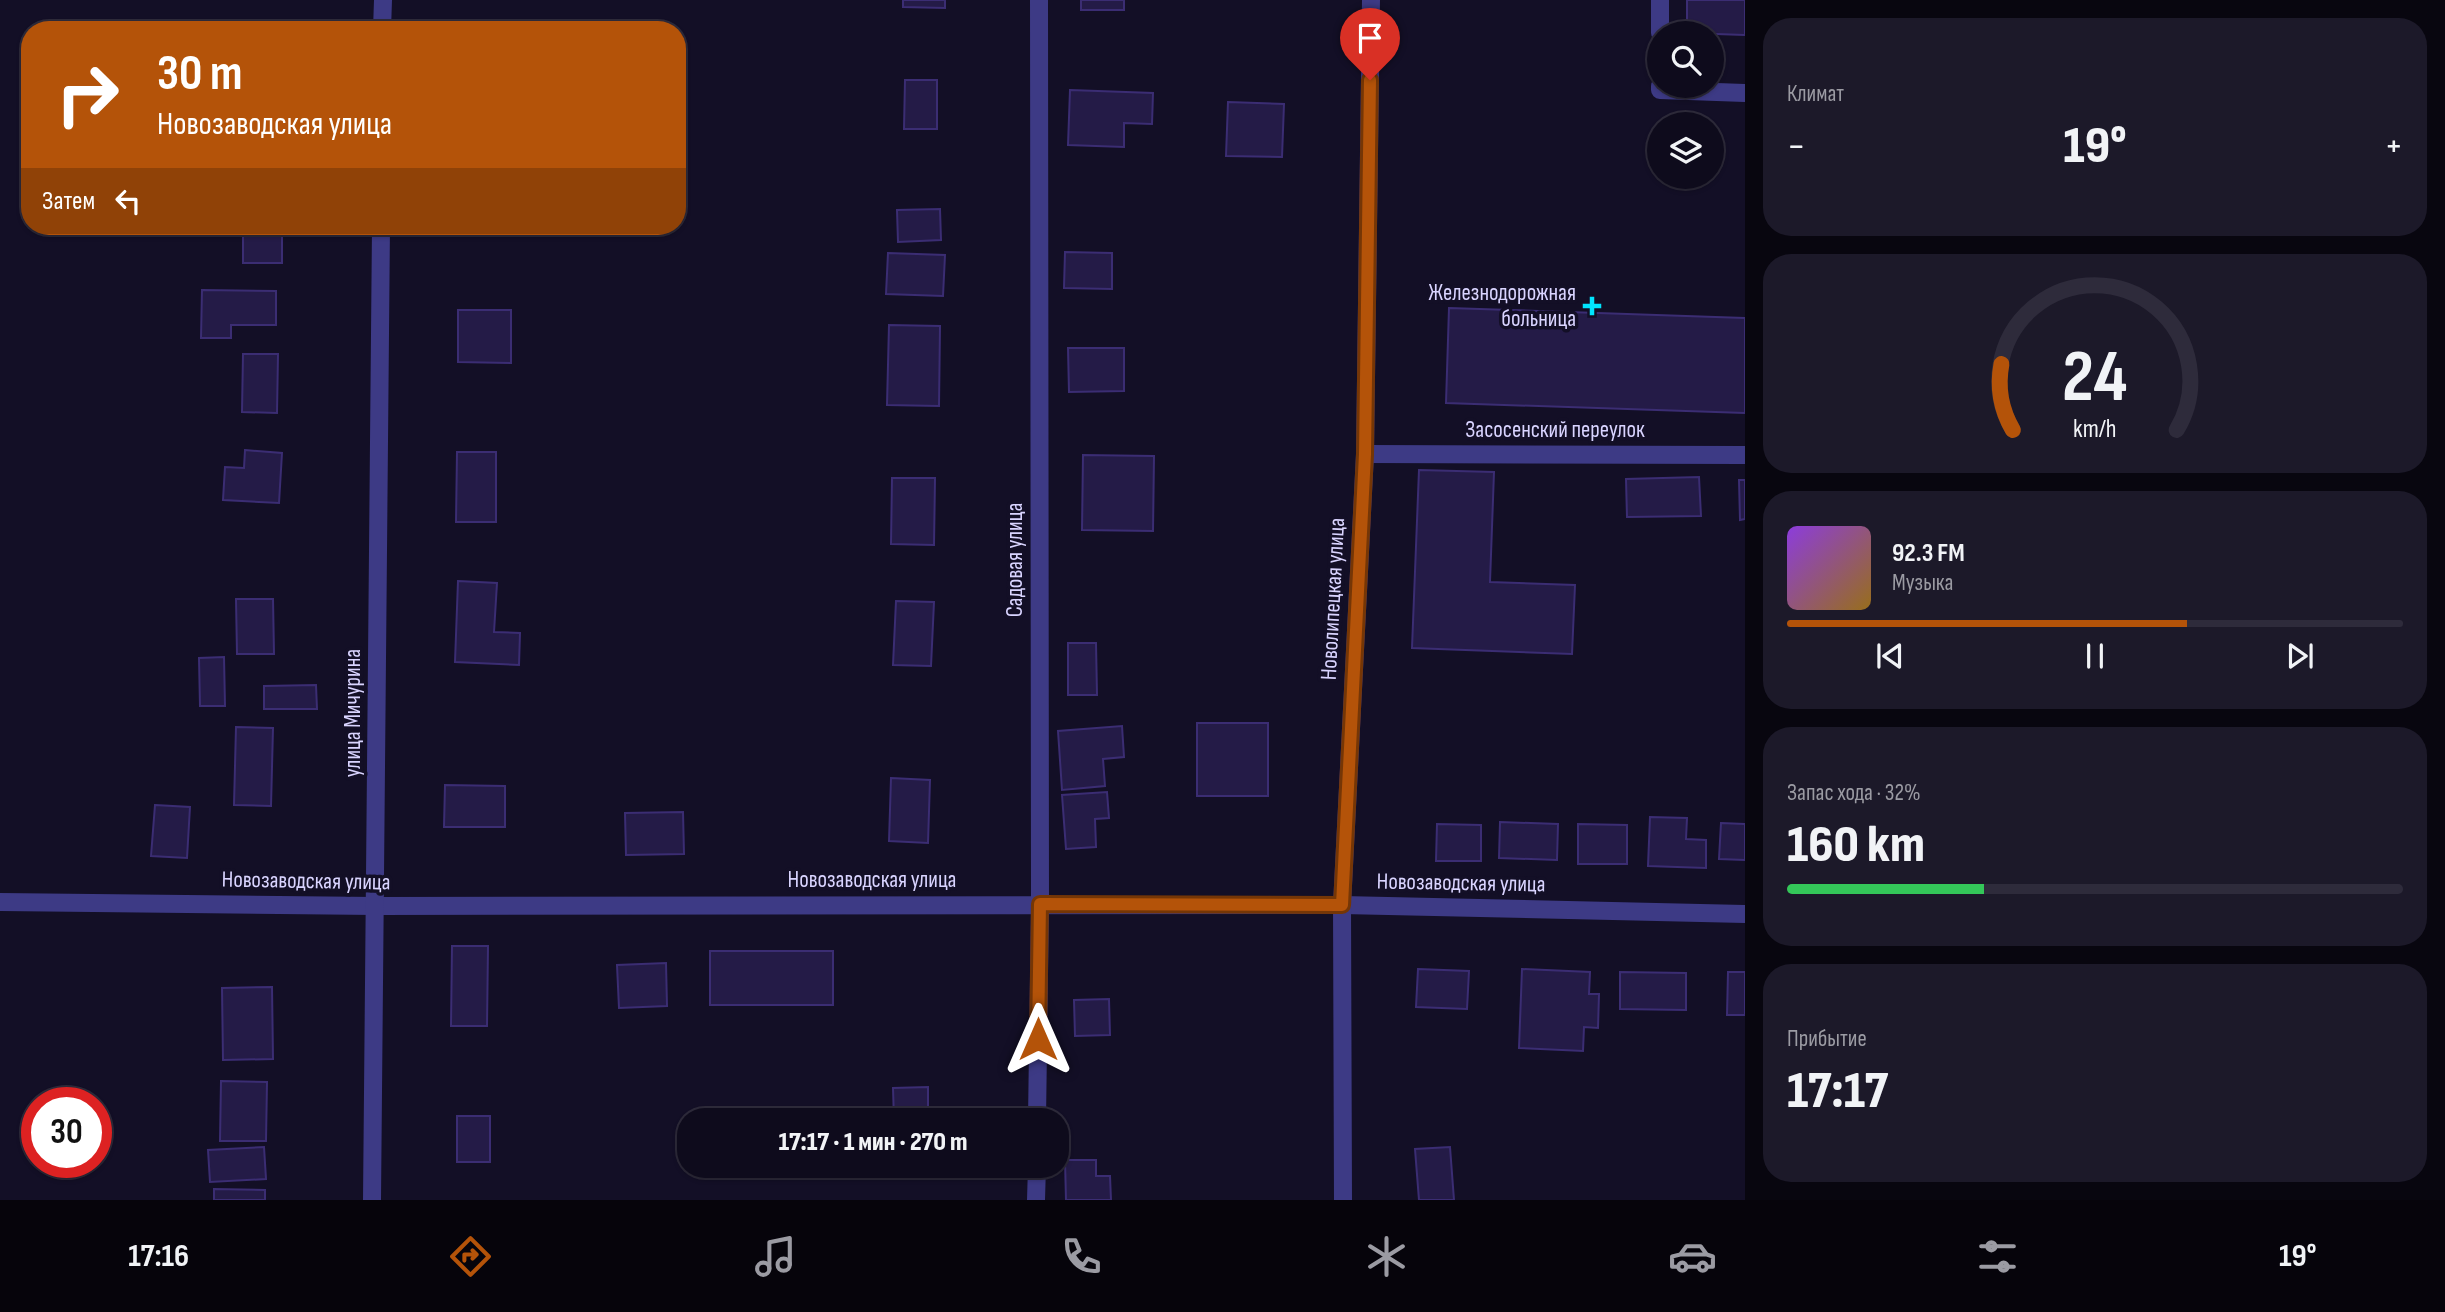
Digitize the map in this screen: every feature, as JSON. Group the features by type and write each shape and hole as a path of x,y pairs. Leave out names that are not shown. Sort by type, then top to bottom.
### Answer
{"street":[{"path":"382,21 383,0"},
{"name":"Садовая улица","path":"1037,1108 1040,904 1039,0"},
{"name":"Новолипецкая улица","path":"1343,1200 1342,905 1365,454 1371,0"},
{"path":"1660,0 1660,21"},
{"path":"1724,92 1745,93"},
{"name":"улица Мичурина","path":"372,1200 381,235"},
{"name":"Засосенский переулок","path":"1365,454 1745,455"},
{"name":"Новозаводская улица","path":"0,902 376,906 1342,905 1745,914"},
{"path":"1036,1200 1037,1178"}],"building":[{"path":"903,0 945,0 945,8 903,7"},
{"path":"1081,0 1124,0 1124,10 1081,10"},
{"path":"1687,0 1745,0 1745,35 1724,34 1724,21 1687,21"},
{"path":"905,80 937,80 937,129 904,129"},
{"path":"1070,90 1153,93 1152,124 1124,123 1124,147 1068,145"},
{"path":"1228,102 1284,104 1282,157 1226,156"},
{"path":"940,209 941,240 898,242 897,210"},
{"path":"243,235 282,235 282,263 243,263"},
{"path":"1065,252 1112,253 1112,289 1064,288"},
{"path":"888,253 945,255 943,296 886,294"},
{"path":"202,290 276,291 276,325 231,325 231,338 201,338"},
{"path":"1449,308 1745,318 1745,413 1446,403"},
{"path":"458,310 511,310 511,363 458,362"},
{"path":"889,325 940,326 939,406 887,405"},
{"path":"1068,348 1124,348 1124,391 1069,392"},
{"path":"243,354 278,354 277,413 242,412"},
{"path":"245,450 282,453 279,503 223,500 225,467 244,468"},
{"path":"457,452 496,452 496,522 456,522"},
{"path":"1083,455 1154,456 1153,531 1082,530"},
{"path":"1419,470 1494,472 1490,582 1575,585 1572,654 1412,648"},
{"path":"1699,477 1701,516 1627,517 1626,479"},
{"path":"892,478 935,478 934,545 891,544"},
{"path":"1739,480 1745,480 1745,519 1740,520"},
{"path":"458,581 497,583 494,632 520,633 519,665 455,662"},
{"path":"236,599 273,599 274,654 237,654"},
{"path":"896,601 934,602 931,666 893,665"},
{"path":"1068,643 1096,643 1097,695 1068,695"},
{"path":"224,657 225,706 200,706 199,658"},
{"path":"316,685 317,709 264,709 264,686"},
{"path":"1197,723 1268,723 1268,796 1197,796"},
{"path":"1122,726 1124,757 1103,759 1105,786 1062,790 1058,731"},
{"path":"236,727 273,728 271,806 234,805"},
{"path":"891,778 930,780 928,843 889,841"},
{"path":"445,785 505,786 505,827 444,827"},
{"path":"1107,792 1109,818 1095,819 1096,847 1066,849 1062,795"},
{"path":"155,805 190,807 187,858 151,856"},
{"path":"683,812 684,854 626,855 625,813"},
{"path":"1650,817 1687,818 1686,839 1706,840 1706,868 1648,866"},
{"path":"1500,822 1558,824 1557,860 1499,858"},
{"path":"1721,823 1745,824 1745,860 1719,859"},
{"path":"1437,824 1481,825 1481,861 1436,861"},
{"path":"1578,824 1627,825 1627,864 1578,864"},
{"path":"452,946 488,946 487,1026 451,1026"},
{"path":"710,951 833,951 833,1005 710,1005"},
{"path":"666,963 667,1006 619,1008 617,965"},
{"path":"1418,969 1469,971 1467,1009 1416,1007"},
{"path":"1522,969 1590,972 1589,994 1599,994 1598,1028 1584,1027 1583,1051 1519,1048"},
{"path":"1620,972 1686,973 1686,1010 1620,1009"},
{"path":"1728,972 1745,972 1745,1015 1727,1015"},
{"path":"272,987 273,1059 223,1060 222,988"},
{"path":"1109,999 1110,1035 1075,1036 1074,1000"},
{"path":"221,1081 267,1082 266,1141 220,1141"},
{"path":"928,1087 928,1108 894,1108 893,1088"},
{"path":"457,1116 490,1116 490,1162 457,1162"},
{"path":"264,1147 266,1179 210,1182 208,1150"},
{"path":"1450,1147 1454,1200 1419,1200 1415,1149"},
{"path":"1069,1160 1096,1160 1096,1176 1110,1176 1111,1200 1066,1200 1065,1178 1069,1178"},
{"path":"214,1189 265,1190 265,1200 214,1200"}],"place":[{"name":"Железнодорожная больница","path":"1592,306"}],"route":[{"path":"1038,1039 1040,904 1342,905 1365,454 1370,80"}]}
